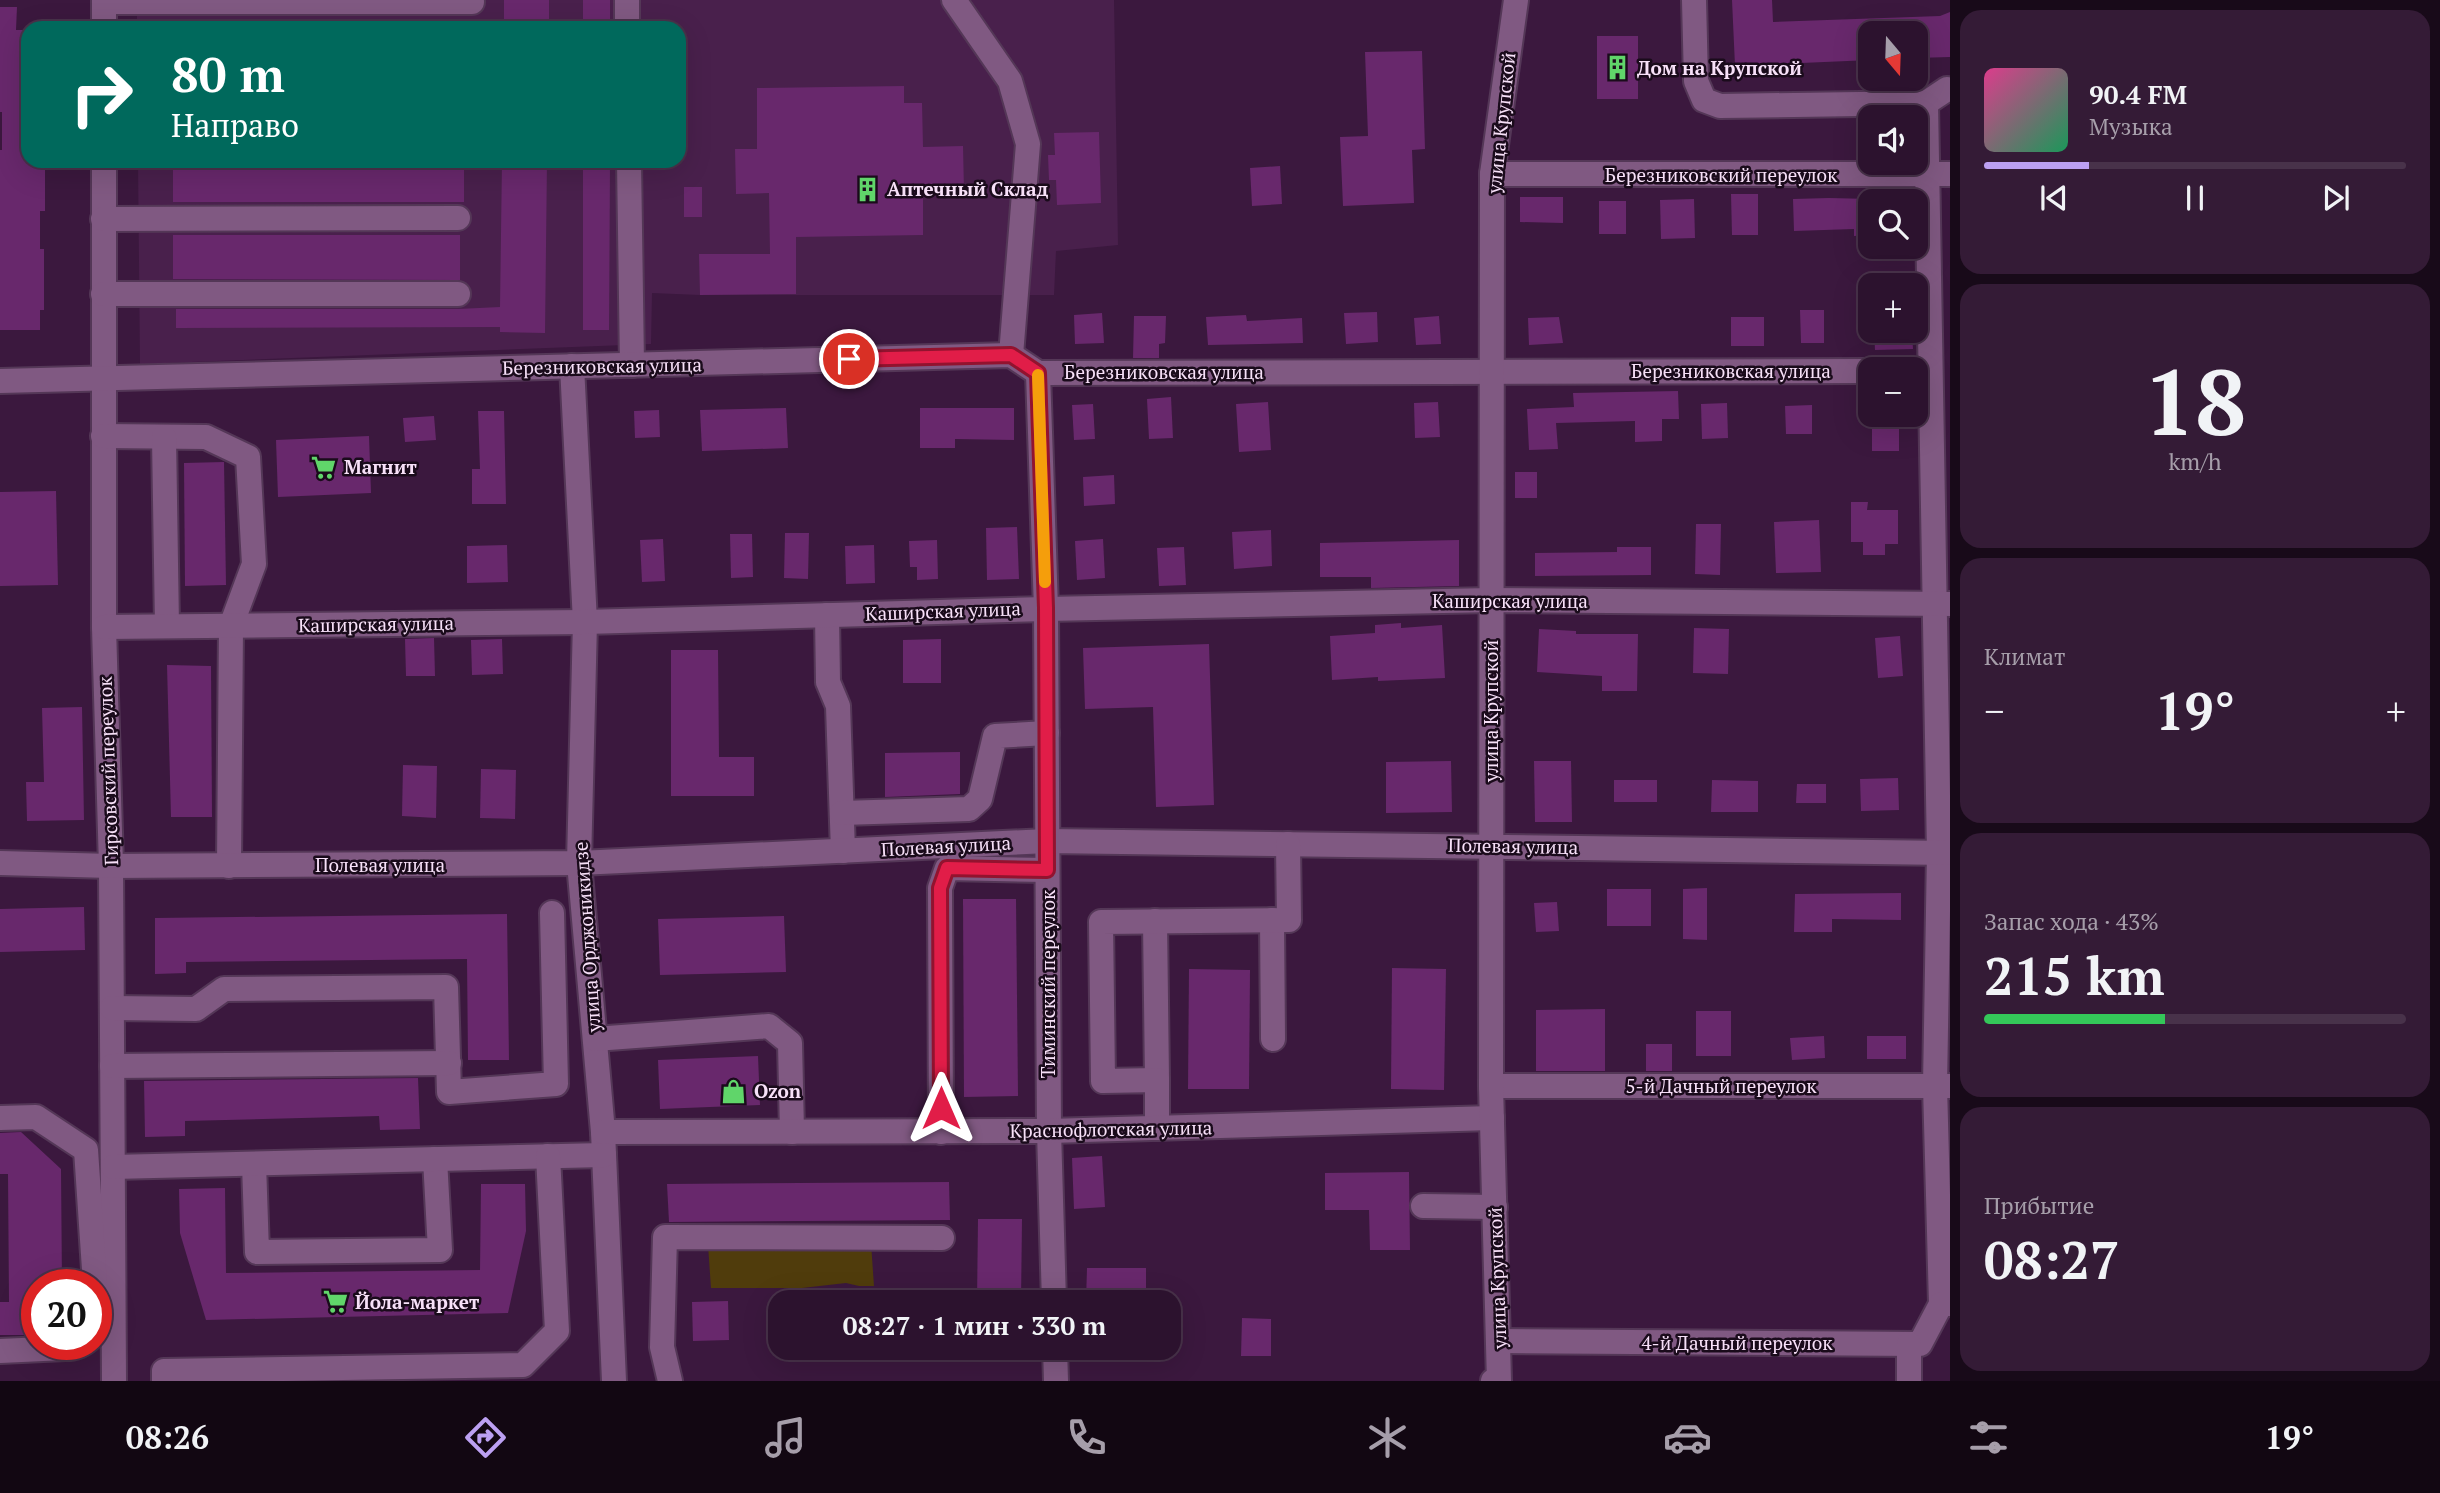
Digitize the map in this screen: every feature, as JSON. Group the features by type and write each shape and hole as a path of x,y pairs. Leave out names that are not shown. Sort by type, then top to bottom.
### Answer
{"street":[{"path":"627,0 627,21"},
{"path":"954,0 1010,81 1028,144 1011,355"},
{"name":"улица Крупской","path":"1499,1381 1490,846 1492,174 1516,0"},
{"path":"1694,0 1696,81 1704,100 1720,106 1926,103 1947,89"},
{"path":"104,21 104,1 472,2"},
{"path":"1909,1381 1909,1344 1920,1344 1945,1304 1943,604 1933,371 1939,174 1926,103"},
{"name":"Гирсовский переулок","path":"104,168 104,627 111,866 114,1381"},
{"path":"629,168 632,365"},
{"name":"Березниковский переулок","path":"1492,174 1939,174"},
{"path":"103,219 458,218"},
{"path":"103,294 458,294"},
{"name":"Березниковская улица","path":"0,382 1011,355 1038,373 1858,371"},
{"name":"улица Орджоникидзе","path":"572,366 585,622 579,863 603,1144 614,1381"},
{"name":"Тиминский переулок","path":"1038,373 1046,608 1049,1131 1054,1290"},
{"path":"103,436 206,437 248,457 254,564 231,626 229,866"},
{"path":"164,437 167,626"},
{"name":"Каширская улица","path":"104,627 585,622 1046,608 1492,600 1943,604"},
{"path":"827,615 828,682 838,706 844,851"},
{"path":"842,813 969,809 980,799 995,736 1046,733"},
{"name":"Полевая улица","path":"0,863 229,866 579,863 1047,841 1945,853"},
{"path":"1157,1080 1103,1081 1101,922 1289,920 1288,844"},
{"path":"941,1132 940,888 947,868 1047,870"},
{"path":"112,1008 196,1009 224,989 446,988 449,1092 556,1084 552,913"},
{"path":"1272,920 1273,1038"},
{"path":"1155,921 1157,1128"},
{"path":"595,1039 769,1026 790,1043 792,1132"},
{"path":"112,1066 449,1063"},
{"name":"5-й Дачный переулок","path":"1492,1086 1943,1086"},
{"path":"0,1118 36,1117 86,1150 94,1269"},
{"name":"Краснофлотская улица","path":"113,1167 548,1156 603,1144 792,1132 1049,1131 1493,1118"},
{"path":"164,1381 164,1371 523,1365 556,1331 548,1156"},
{"path":"254,1164 257,1252 440,1250 435,1159"},
{"path":"1423,1206 1495,1207"},
{"path":"670,1381 662,1347 665,1237 942,1238"},
{"name":"4-й Дачный переулок","path":"1499,1341 1909,1344"},
{"path":"0,1351 21,1350"},
{"path":"1055,1360 1056,1381"},
{"path":"1493,1381 1499,1381"}],"shaded area":[{"path":"137,0 1114,0 1118,245 1056,251 1054,295 652,293 651,344 140,364 138,168 686,168 686,21 137,21"},
{"path":"871,1243 874,1286 846,1283 802,1288 711,1288 708,1245"}],"building":[{"path":"504,0 549,0 549,21 504,21"},
{"path":"583,0 610,0 610,21 583,21"},
{"path":"1732,0 1772,0 1773,22 1940,16 1950,12 1950,57 1928,58 1928,21 1858,21 1858,61 1735,66"},
{"path":"0,7 17,7 16,30 21,30 21,168 45,168 45,211 40,211 40,249 44,249 44,310 40,310 40,330 0,330"},
{"name":"Дом на Крупской","path":"1597,36 1638,36 1638,99 1597,99"},
{"path":"1422,51 1425,149 1412,150 1414,203 1343,206 1340,137 1368,136 1365,52"},
{"name":"Аптечный Склад","path":"904,86 904,103 922,103 923,147 963,146 964,191 923,191 923,235 796,237 796,294 700,295 699,254 770,254 769,193 736,194 735,149 757,149 757,88"},
{"path":"1099,132 1101,203 1057,205 1056,180 1049,180 1048,155 1055,155 1054,133"},
{"path":"1280,166 1282,204 1252,206 1250,168"},
{"path":"173,168 464,168 464,202 173,202"},
{"path":"502,168 547,168 545,333 500,332 500,327 176,328 176,309 500,307"},
{"path":"583,168 610,168 609,330 583,330"},
{"path":"684,187 702,187 702,217 684,217"},
{"path":"1731,194 1758,194 1758,235 1732,235"},
{"path":"1520,197 1563,197 1563,223 1520,222"},
{"path":"1694,199 1695,238 1661,239 1660,200"},
{"path":"1793,199 1858,199 1858,236 1854,236 1854,229 1794,231"},
{"path":"1599,201 1626,201 1626,234 1599,234"},
{"path":"173,235 460,235 460,280 173,279"},
{"path":"1800,310 1824,310 1824,343 1801,343"},
{"path":"1377,312 1378,342 1346,344 1344,313"},
{"path":"1102,313 1104,343 1075,344 1074,315"},
{"path":"1246,315 1247,321 1302,318 1303,343 1208,345 1206,317"},
{"path":"1134,316 1166,316 1165,343 1159,344 1159,358 1133,358"},
{"path":"1439,316 1441,344 1416,345 1414,318"},
{"path":"1559,317 1563,343 1529,345 1528,318"},
{"path":"1731,317 1764,317 1764,346 1731,346"},
{"path":"1875,343 1913,343 1913,349 1875,350"},
{"path":"1678,391 1679,419 1662,419 1662,441 1635,442 1635,421 1556,423 1558,449 1529,450 1527,409 1574,407 1573,393"},
{"path":"1171,397 1173,438 1149,439 1147,399"},
{"path":"1268,402 1271,450 1239,452 1236,404"},
{"path":"1438,402 1440,437 1415,438 1414,403"},
{"path":"1727,403 1728,438 1702,439 1701,404"},
{"path":"1093,404 1095,439 1074,440 1072,405"},
{"path":"1812,405 1812,434 1786,434 1785,406"},
{"path":"786,408 788,448 702,451 700,410"},
{"path":"920,408 1014,408 1014,440 955,439 955,448 920,448"},
{"path":"659,410 660,437 635,438 634,411"},
{"path":"478,411 504,411 506,504 472,504 472,469 480,469"},
{"path":"434,416 436,440 405,442 403,418"},
{"path":"1872,427 1899,427 1899,451 1872,451"},
{"name":"Магнит","path":"369,436 371,493 278,497 276,440"},
{"path":"224,462 226,585 185,586 184,463"},
{"path":"1515,472 1537,472 1537,498 1515,498"},
{"path":"1114,475 1115,504 1084,506 1083,477"},
{"path":"56,491 58,585 0,586 0,492"},
{"path":"1851,502 1868,502 1867,510 1898,510 1898,544 1885,544 1885,555 1863,555 1863,542 1851,542"},
{"path":"1819,520 1821,572 1776,573 1774,522"},
{"path":"1696,524 1721,524 1720,575 1695,574"},
{"path":"1017,527 1019,579 987,580 986,528"},
{"path":"1271,530 1272,566 1234,569 1232,532"},
{"path":"785,533 809,533 808,579 784,578"},
{"path":"730,534 752,534 753,577 731,578"},
{"path":"663,539 665,581 642,582 640,540"},
{"path":"1103,539 1105,578 1077,580 1075,541"},
{"path":"937,540 938,579 917,580 917,567 910,567 909,541"},
{"path":"1459,540 1459,586 1371,588 1371,577 1320,577 1320,543"},
{"path":"507,545 508,582 467,583 467,546"},
{"path":"874,545 875,583 846,584 845,546"},
{"path":"1184,547 1186,585 1159,586 1157,548"},
{"path":"1617,547 1651,547 1651,575 1535,576 1535,553 1617,552"},
{"path":"1401,623 1401,628 1442,625 1445,678 1378,681 1378,677 1332,680 1330,636 1375,633 1375,625"},
{"path":"1694,628 1729,629 1728,674 1693,673"},
{"path":"1539,629 1576,631 1576,634 1638,634 1637,691 1602,691 1602,676 1537,672"},
{"path":"1900,636 1903,676 1878,678 1875,638"},
{"path":"434,638 435,676 406,676 405,639"},
{"path":"502,639 503,674 472,675 471,640"},
{"path":"941,639 941,683 903,683 903,640"},
{"path":"1209,644 1214,805 1156,807 1153,707 1085,709 1083,648"},
{"path":"671,650 718,650 719,757 754,757 754,796 671,796"},
{"path":"167,665 211,666 212,817 171,817"},
{"path":"82,707 84,820 27,821 26,782 44,782 42,708"},
{"path":"960,752 960,794 885,797 885,753"},
{"path":"1451,761 1452,812 1386,813 1386,762"},
{"path":"1534,761 1571,761 1572,822 1535,822"},
{"path":"403,765 437,766 436,818 402,816"},
{"path":"481,769 516,770 515,819 480,818"},
{"path":"1898,778 1899,810 1861,811 1860,779"},
{"path":"1614,780 1657,780 1657,802 1614,802"},
{"path":"1712,780 1758,781 1758,812 1711,812"},
{"path":"1797,784 1826,784 1826,803 1796,803"},
{"path":"1707,888 1707,940 1683,939 1683,889"},
{"path":"1607,889 1651,889 1651,926 1607,926"},
{"path":"1901,893 1901,920 1832,919 1832,932 1794,932 1795,894"},
{"path":"963,899 1016,899 1018,1096 964,1097"},
{"path":"1557,902 1559,931 1536,932 1534,903"},
{"path":"84,907 85,950 0,952 0,909"},
{"path":"507,914 509,1060 468,1060 467,959 186,962 186,973 155,974 155,918"},
{"path":"784,916 786,972 660,975 658,919"},
{"path":"1392,968 1446,969 1444,1090 1391,1089"},
{"path":"1189,969 1250,970 1249,1089 1188,1089"},
{"path":"1605,1009 1605,1071 1536,1071 1536,1010"},
{"path":"1696,1011 1731,1011 1731,1056 1696,1056"},
{"path":"1824,1036 1825,1058 1792,1060 1790,1038"},
{"path":"1867,1036 1906,1036 1906,1059 1867,1059"},
{"path":"1646,1044 1672,1044 1672,1071 1646,1071"},
{"path":"758,1056 760,1105 660,1109 658,1060"},
{"path":"418,1078 420,1129 380,1130 379,1116 185,1121 185,1136 145,1137 144,1081"},
{"path":"21,1132 61,1169 62,1269 21,1269 21,1335 0,1335 0,1302 9,1302 8,1174 0,1174 0,1133"},
{"path":"1102,1156 1105,1207 1074,1209 1072,1158"},
{"path":"1409,1172 1410,1250 1370,1250 1369,1210 1325,1210 1325,1173"},
{"path":"949,1182 950,1220 669,1222 667,1184"},
{"path":"481,1184 525,1184 526,1231 508,1313 206,1320 180,1233 179,1189 225,1188 226,1273 480,1270"},
{"path":"978,1219 1022,1219 1021,1290 977,1290"},
{"path":"1087,1268 1146,1268 1146,1290 1086,1290"},
{"path":"728,1301 729,1340 693,1341 692,1302"},
{"path":"1242,1318 1271,1319 1271,1356 1241,1356"}],"slow traffic":[{"path":"1038,375 1045,582"}],"place":[{"name":"Дом на Крупской","path":"1617,68"},
{"name":"Аптечный Склад","path":"867,189"},
{"name":"Магнит","path":"324,467"},
{"name":"Ozon","path":"734,1091"},
{"name":"Йола-маркет","path":"335,1302"}],"route":[{"path":"849,359 1011,355 1038,373 1046,608 1047,870 947,868 940,888 941,1108"}]}
